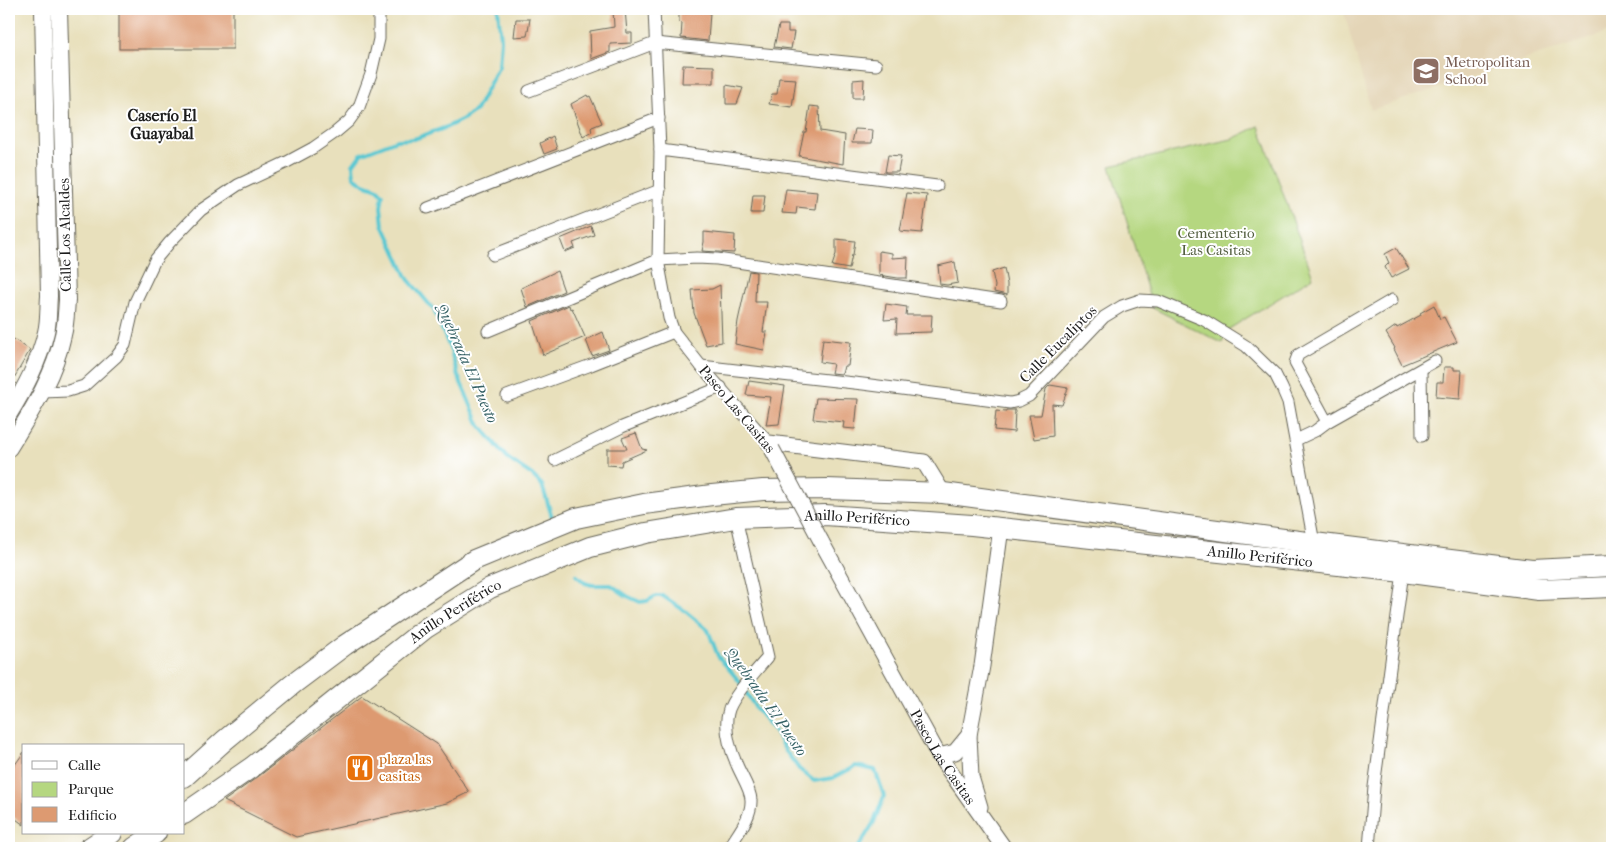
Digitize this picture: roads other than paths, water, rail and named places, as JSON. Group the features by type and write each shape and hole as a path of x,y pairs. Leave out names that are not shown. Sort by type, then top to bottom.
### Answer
{"highway":[{"name":"Anillo Periférico","path":"185,776 293,684 353,640 474,560 576,518 644,504 763,490 827,489 943,493 1532,570 1612,566"},
{"name":"Anillo Periférico","path":"185,813 252,767 426,628 490,588 590,547 646,533 736,518 825,516 1001,528 1403,572 1539,590 1612,587"},
{"path":"89,848 110,834"},
{"path":"134,848 155,834"}],"main road":[{"name":"Calle Los Alcaldes","path":"9,414 25,388 36,363 46,330 50,296 43,9"},
{"name":"Calle Los Alcaldes","path":"9,448 43,392 54,367 63,334 67,300 59,9"}],"street":[{"path":"43,392 68,391 84,386 116,357 125,345 134,302 156,260 170,242 201,210 238,185 313,148 348,121 359,107 371,74 379,39 379,9"},
{"name":"Paseo Las Casitas","path":"654,9 660,150 658,260 669,318 674,332 770,446 939,756 1004,848"},
{"path":"529,91 655,43 876,65"},
{"path":"428,208 659,118"},
{"path":"660,150 937,186"},
{"path":"493,255 660,190"},
{"path":"488,331 658,260 717,259 1001,300"},
{"name":"Calle Eucaliptos","path":"701,366 1010,403 1029,396 1104,317 1122,306 1140,300 1158,301 1204,320 1238,340 1269,368 1278,381 1288,402 1314,543"},
{"path":"1327,422 1295,363 1298,355 1392,300"},
{"path":"507,396 674,332"},
{"path":"1296,440 1315,431 1327,422 1435,361"},
{"path":"1421,370 1422,436"},
{"path":"555,460 622,426 721,387"},
{"path":"770,446 924,462 943,493"},
{"path":"729,848 745,820 752,800 732,753 728,736 728,713 732,703 768,657 736,518"},
{"path":"985,823 971,777 969,735 982,666 1001,528"},
{"path":"1369,848 1374,787 1403,572"},
{"path":"939,756 955,752 969,735"}],"waterway":[{"name":"Quebrada El Puesto","path":"498,9 501,40 499,66 476,110 447,127 414,139 397,140 361,154 353,165 354,177 364,184 378,189 383,195 381,207 383,225 408,279 434,310 451,351 458,376 480,426 507,458 532,475 542,485 552,517"},
{"name":"Quebrada El Puesto","path":"576,575 585,583 611,585 640,602 647,601 656,596 663,596 708,630 718,656 739,681 799,769 814,781 833,778 856,766 875,770 884,796 874,822 858,848"}],"place":[{"name":"Metropolitan School","path":"1426,71"},
{"name":"plaza las casitas","path":"360,768"}],"district":[{"name":"Caserío El Guayabal","path":"162,124"}],"park label":[{"name":"Cementerio Las Casitas","path":"1216,242"}]}
